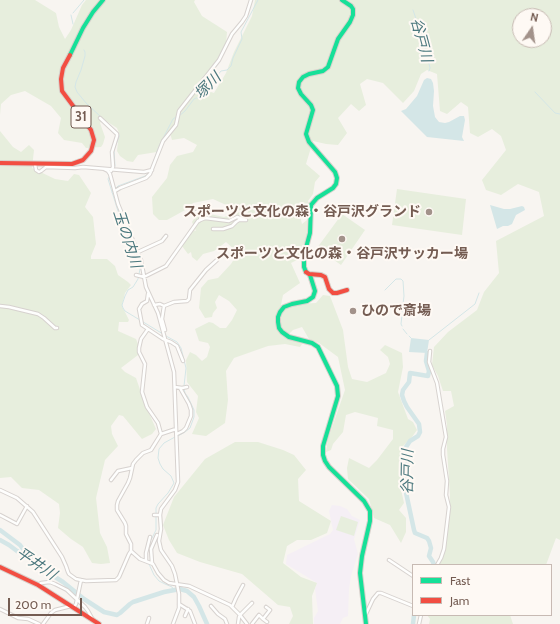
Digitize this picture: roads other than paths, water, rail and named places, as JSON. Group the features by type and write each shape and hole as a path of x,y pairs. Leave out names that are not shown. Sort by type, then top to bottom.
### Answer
{"street":[{"name":"31","path":"0,163 72,164 83,160 91,151 94,140 91,130 62,91 61,79 63,68 83,28 103,0"},
{"path":"115,190 146,178 150,174 162,143 176,125 178,113 219,60 232,34 246,16 251,0"},
{"path":"342,0 351,6 354,15 335,44 330,64 323,71 303,77 298,84 299,91 311,105 313,110 306,134 309,142 335,172 336,178 336,184 333,188 318,198 311,205 310,210 310,233 304,255 304,264 306,272 310,275 315,291 313,297 307,301 284,307 280,312 278,322 279,328 289,337 312,343 318,348 337,386 338,396 324,446 323,455 327,465 364,501 370,511 370,522 360,567 366,624"},
{"path":"100,118 118,136 112,152 113,170 110,174"},
{"path":"36,164 36,170 39,172 46,167 144,172 152,170"},
{"path":"104,169 110,174 118,204 138,252 141,262 142,277 158,313 164,332"},
{"path":"136,275 142,277 166,266 203,214 209,211 202,209 194,213 190,213"},
{"path":"198,221 205,218 229,221 237,217 246,220 240,220 232,226 223,229 212,229"},
{"path":"138,252 162,241 166,236"},
{"path":"154,305 160,304 164,306 174,302 187,301 189,299 190,290 206,270 217,260"},
{"path":"310,275 325,277 329,289 333,293 347,290"},
{"path":"148,293 147,301 142,304 139,309 142,326 177,346 182,361"},
{"path":"0,306 9,306 38,314 54,328 57,328"},
{"path":"164,306 162,319 165,339 174,372 177,435 177,484 175,490 161,509 159,515 161,529 159,541 160,547 172,566 179,594 180,604 173,624"},
{"path":"0,490 14,496 33,512 62,557 69,574 76,579 90,581 111,581 118,579 131,551 131,544 126,534 125,525 118,512 118,500 130,478 134,462 141,454 151,450 160,434 158,423 147,407 142,392 145,364 139,352 139,348 141,339 148,329"},
{"path":"430,352 429,362 437,383 446,437 443,455 447,481 446,495"},
{"path":"175,387 186,388"},
{"path":"177,435 186,428 191,416 189,404 181,388"},
{"path":"160,434 176,429"},
{"path":"110,480 116,472 132,468"},
{"path":"438,564 442,558 444,549 449,507 444,491"},
{"path":"0,515 17,524 27,506"},
{"path":"154,515 159,515"},
{"path":"157,535 150,549 152,563 164,580 190,586 232,607 248,624"},
{"path":"147,561 146,553 150,537"},
{"path":"131,551 138,557 152,563"},
{"path":"388,560 412,575"},
{"path":"0,567 38,585 99,624"},
{"path":"73,607 77,598 81,580"},
{"path":"38,585 41,583 50,582 67,590 77,598 88,611 93,620"},
{"path":"232,607 243,585"},
{"path":"365,616 372,599 378,593 387,595 412,606"},
{"path":"238,624 239,616 252,603"},
{"path":"180,604 192,613 195,624"},
{"path":"211,606 225,619 227,624"},
{"path":"43,624 55,610 73,607"},
{"path":"263,619 271,611 266,607"},
{"path":"0,609 18,618 28,619 39,624"},
{"path":"185,616 188,609"},
{"path":"252,624 259,615 267,622"},
{"path":"147,624 149,618"}],"waterway":[{"path":"73,13 84,0"},
{"name":"塚川","path":"179,116 194,99 200,98 204,89 221,71 227,70 231,66 242,39 241,32 258,0"},
{"name":"谷戸川","path":"413,10 423,39 430,68 429,71"},
{"path":"71,15 73,24"},
{"path":"84,50 85,56 75,87 86,103 119,135 114,150 115,166 111,174"},
{"path":"535,92 555,113 560,114"},
{"name":"塚川","path":"151,168 159,146 173,119 176,117"},
{"name":"塚川","path":"112,192 118,186 148,174"},
{"name":"玉の内川","path":"109,177 108,179 117,208 140,269 138,279 133,287 128,290 125,296 122,305 123,308 125,311 163,334"},
{"path":"385,290 396,279 401,279 403,281 404,296 402,312"},
{"path":"429,340 475,304 479,293"},
{"path":"402,315 402,326"},
{"path":"403,329 407,334"},
{"name":"玉の内川","path":"166,336 177,342 181,348 186,368 184,386"},
{"name":"谷戸川","path":"427,353 426,361 429,371 428,376 410,373 409,382 403,390 402,395 407,407 419,424 420,432 418,436 410,441 406,447 408,460 405,474 405,488 415,533 427,538 429,541 431,548 429,556 434,564"},
{"name":"玉の内川","path":"178,436 190,428 194,417 194,410 184,389"},
{"name":"玉の内川","path":"156,514 158,504 168,493 174,483 171,476 160,464 158,458 159,449 164,443 175,437"},
{"name":"玉の内川","path":"151,540 156,530 156,517"},
{"path":"0,530 20,545 29,557"},
{"name":"平井川","path":"0,540 30,558 44,570 104,612 117,615 133,602 164,592 180,589 187,591 194,597 207,624"},
{"name":"玉の内川","path":"147,557 154,575 159,581 172,587 174,590"},
{"name":"谷戸川","path":"413,624 414,616"}],"place":[{"name":"スポーツと文化の森・谷戸沢グランド","path":"429,212"},
{"name":"スポーツと文化の森・谷戸沢サッカー場","path":"342,239"},
{"name":"ひので斎場","path":"353,311"}]}
